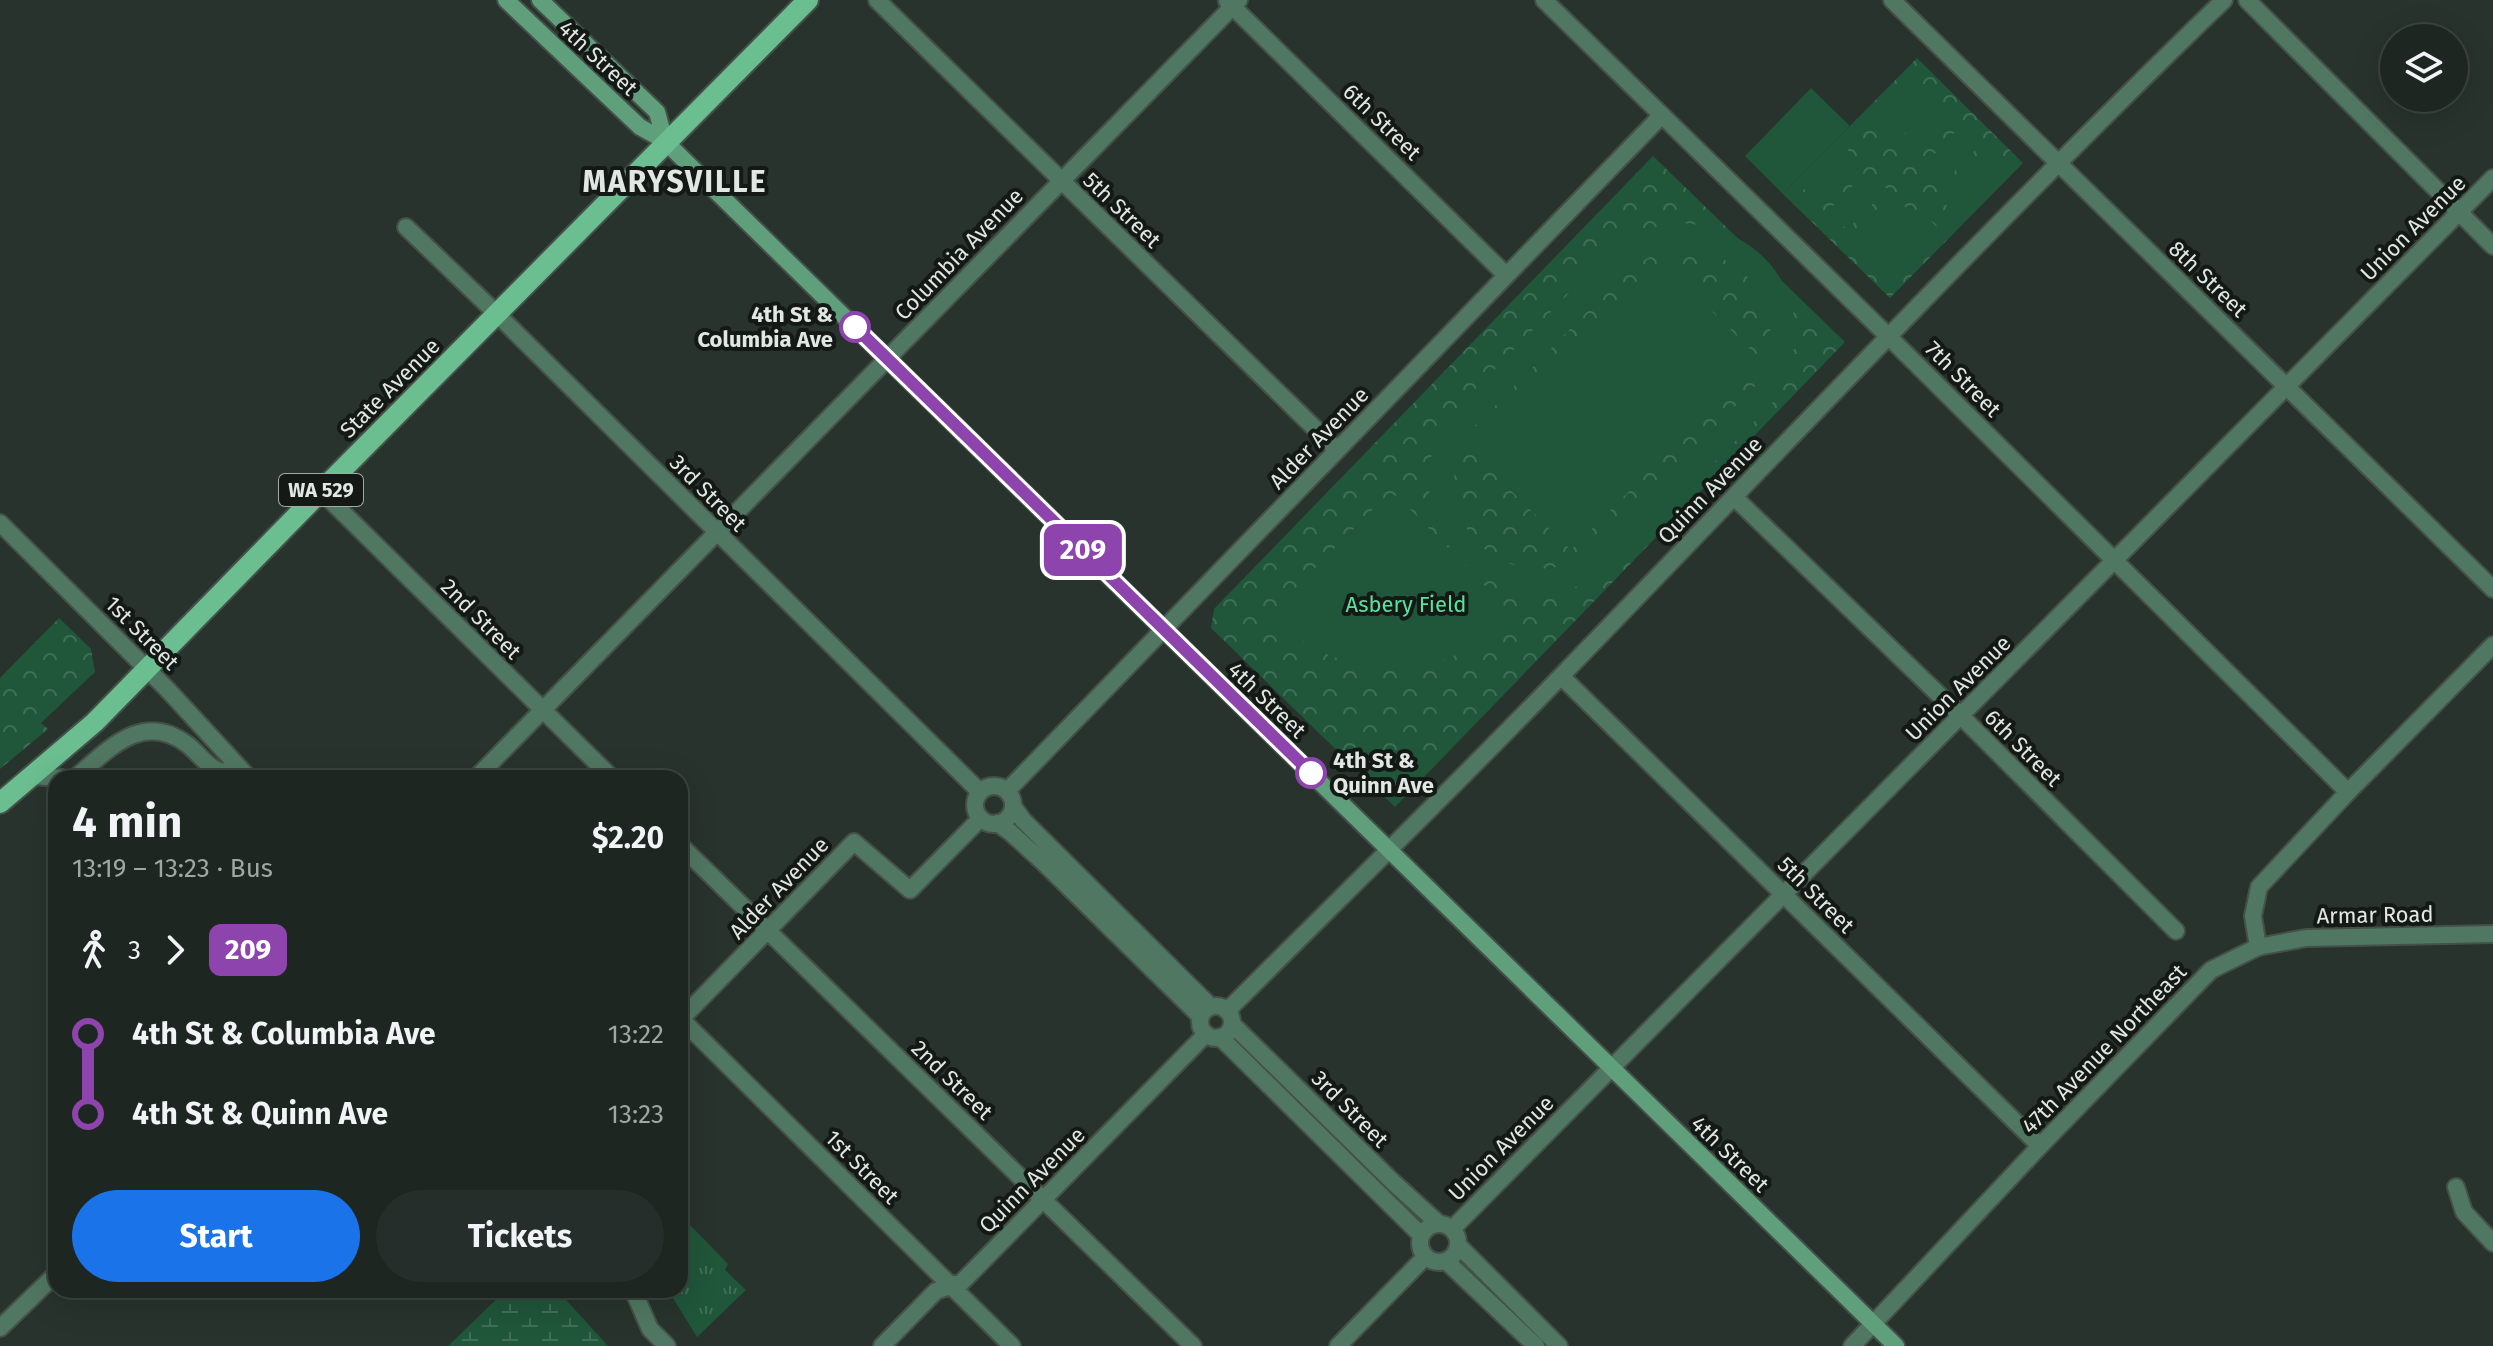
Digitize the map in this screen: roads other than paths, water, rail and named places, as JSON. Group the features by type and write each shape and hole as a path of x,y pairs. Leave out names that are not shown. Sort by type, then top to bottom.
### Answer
{"main road":[{"name":"4th Street","path":"506,0 640,127 665,141 1896,1346"},
{"name":"4th Street","path":"540,0 657,112 665,141"},
{"name":"State Avenue","path":"0,803 95,722 665,141 808,0"}],"street":[{"name":"5th Street","path":"877,0 1337,450"},
{"name":"7th Street","path":"1544,0 2348,792"},
{"name":"8th Street","path":"1892,0 2493,589"},
{"name":"Quinn Avenue","path":"882,1346 936,1291 962,1282 2224,0"},
{"path":"2247,0 2493,246"},
{"name":"Columbia Avenue","path":"484,770 1233,2"},
{"name":"6th Street","path":"1233,2 1506,275"},
{"name":"Alder Avenue","path":"1010,798 1164,630 1662,115"},
{"name":"Union Avenue","path":"1445,1226 1612,1069 2493,178"},
{"name":"3rd Street","path":"406,227 979,791"},
{"name":"2nd Street","path":"321,491 604,770"},
{"name":"6th Street","path":"1734,497 1961,716 2176,931"},
{"name":"1st Street","path":"0,523 147,669 242,770"},
{"path":"2258,947 2253,916 2259,887 2493,645"},
{"name":"5th Street","path":"1561,676 2040,1146"},
{"path":"85,770 130,735 149,731 167,733 186,743 217,770"},
{"path":"33,776 48,777"},
{"path":"993,785 1010,798 1008,818 997,823 986,823 980,819 974,805 979,791 993,785"},
{"name":"3rd Street","path":"1010,798 1023,820 1421,1235"},
{"name":"Alder Avenue","path":"688,1012 854,842 910,890 980,819"},
{"name":"3rd Street","path":"997,823 1445,1226"},
{"name":"2nd Street","path":"688,853 1193,1346"},
{"name":"Armar Road","path":"2258,947 2306,938 2493,934"},
{"name":"47th Avenue Northeast","path":"1852,1346 2211,970 2258,947"},
{"name":"1st Street","path":"688,1026 1012,1346"},
{"path":"2456,1187 2464,1212 2493,1243"},
{"path":"1445,1226 1458,1237 1458,1245 1453,1256 1446,1261 1435,1262 1425,1257 1421,1235 1425,1230 1445,1226"},
{"path":"1458,1245 1559,1346"},
{"path":"1338,1346 1425,1257"},
{"path":"1446,1261 1536,1346"},
{"path":"0,1328 48,1282"},
{"path":"636,1298 650,1329 667,1346"}],"place":[{"name":"4th St & Columbia Ave","path":"855,327"},
{"name":"4th St & Quinn Ave","path":"1311,773"}],"district":[{"name":"MARYSVILLE","path":"675,182"}],"park label":[{"name":"Asbery Field","path":"1406,604"}]}
